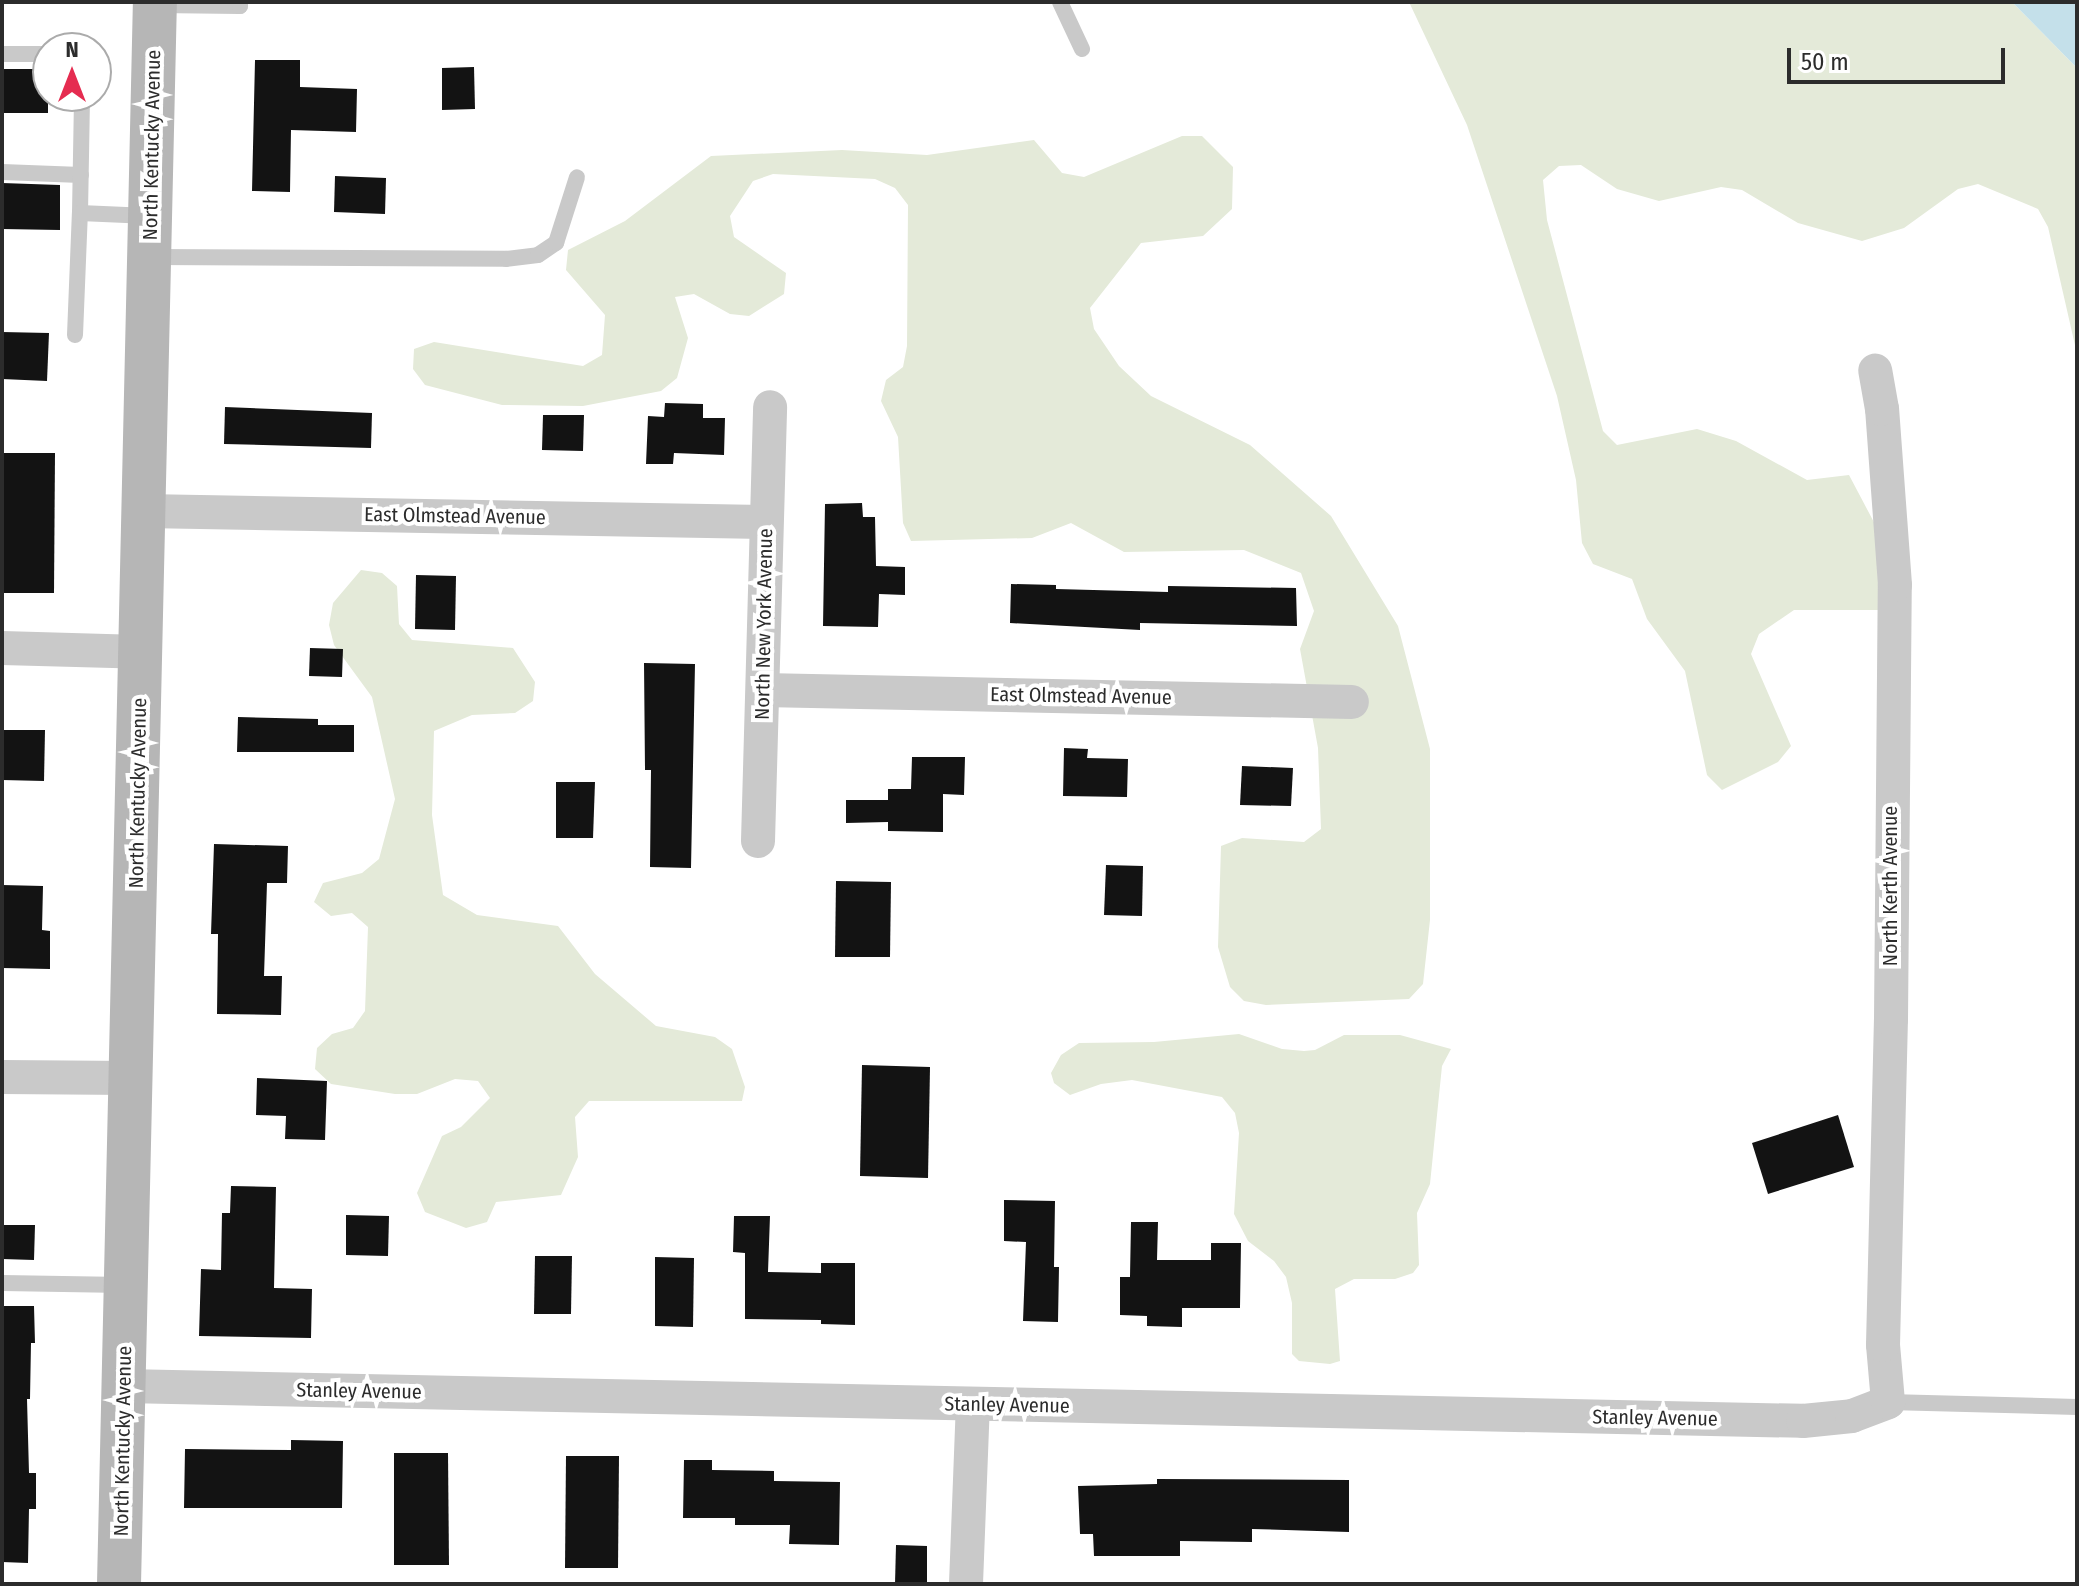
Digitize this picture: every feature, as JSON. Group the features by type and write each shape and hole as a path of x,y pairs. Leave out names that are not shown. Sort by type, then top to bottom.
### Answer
{"street":[{"name":"North Kentucky Avenue","path":"119,1584 155,4"},
{"name":"North Kerth Avenue","path":"1875,371 1882,409 1895,585 1891,1019 1883,1345 1888,1402"},
{"name":"North New York Avenue","path":"758,841 770,407"},
{"name":"East Olmstead Avenue","path":"144,511 766,522"},
{"path":"2,648 141,652"},
{"name":"East Olmstead Avenue","path":"763,690 1352,702"},
{"path":"2,1077 131,1078"},
{"name":"Stanley Avenue","path":"124,1386 1803,1421 1852,1416 1888,1402"},
{"path":"966,1584 973,1404"}],"lane":[{"path":"155,4 240,6 240,2"},
{"path":"1060,2 1082,49"},
{"path":"2,54 32,54"},
{"path":"75,335 82,112"},
{"path":"2,172 81,175"},
{"path":"80,213 150,236 506,259 538,255 556,243 577,177"},
{"path":"2,1283 126,1285"},
{"path":"1888,1402 2077,1407"}],"green space":[{"path":"1409,2 2012,2 2077,68 2077,354 2048,227 2038,209 1978,184 1958,189 1904,228 1862,241 1798,223 1742,190 1721,187 1659,201 1617,189 1581,165 1559,166 1543,180 1547,220 1603,431 1617,445 1697,429 1736,441 1807,480 1849,475 1877,528 1883,568 1878,610 1794,610 1759,634 1751,654 1791,746 1778,762 1722,790 1707,775 1685,671 1647,619 1632,579 1593,564 1582,543 1576,480 1557,396 1467,125"},
{"path":"1182,136 1202,136 1233,167 1232,209 1203,236 1141,243 1090,308 1094,329 1119,366 1151,396 1250,445 1331,516 1398,626 1430,749 1430,920 1423,984 1409,999 1266,1005 1244,1001 1230,987 1218,947 1221,846 1242,838 1304,842 1321,829 1318,748 1300,649 1314,611 1301,573 1244,550 1124,552 1071,523 1032,538 911,541 903,523 898,437 881,401 886,380 903,367 907,346 908,205 895,188 875,179 773,174 753,181 730,216 734,237 786,273 784,294 749,316 730,314 694,294 675,297 688,338 677,378 661,391 583,406 502,405 425,385 413,369 414,349 434,342 583,366 602,355 605,315 566,270 568,250 625,221 711,156 842,150 927,155 1034,140 1062,173 1084,177"},
{"path":"361,570 382,573 397,586 399,624 412,640 513,648 535,682 533,701 515,713 472,715 434,731 432,815 443,895 477,915 558,926 595,974 656,1026 715,1037 732,1049 745,1087 742,1101 589,1101 575,1117 578,1157 561,1195 496,1202 487,1222 466,1228 425,1212 417,1193 442,1136 461,1127 490,1098 478,1081 455,1079 417,1094 395,1094 331,1084 315,1069 317,1048 332,1034 353,1028 365,1011 368,927 352,913 331,916 314,902 323,883 362,873 379,859 395,799 372,697 334,645 329,625 333,603"},
{"path":"1239,1034 1282,1049 1304,1051 1315,1050 1344,1035 1400,1035 1451,1049 1442,1066 1430,1184 1417,1213 1419,1265 1413,1273 1395,1279 1354,1279 1335,1289 1340,1361 1330,1364 1299,1361 1292,1354 1292,1303 1286,1277 1274,1261 1248,1241 1234,1214 1239,1133 1235,1113 1222,1097 1132,1080 1101,1084 1070,1095 1054,1083 1051,1073 1061,1055 1079,1043 1154,1042"}],"water":[{"path":"2012,2 2077,2 2077,68"}],"building":[{"path":"255,60 300,60 300,87 357,89 356,132 291,130 290,192 252,191"},
{"path":"474,67 475,109 442,110 442,68"},
{"path":"2,69 32,69 32,112 48,113 2,113"},
{"path":"335,176 386,178 385,214 334,212"},
{"path":"2,183 60,185 60,230 2,229"},
{"path":"2,332 49,333 47,381 2,379"},
{"path":"665,403 703,404 703,418 725,418 724,455 674,453 673,464 646,464 648,416 664,417"},
{"path":"225,407 372,413 371,448 224,444"},
{"path":"543,415 584,415 583,451 542,450"},
{"path":"2,453 55,453 54,593 2,593"},
{"path":"862,503 863,517 875,517 876,566 905,567 905,595 879,594 878,627 823,626 825,504"},
{"path":"416,575 456,576 455,630 415,629"},
{"path":"1011,584 1056,585 1056,589 1168,592 1168,586 1296,588 1297,626 1140,623 1140,630 1010,623"},
{"path":"310,648 343,649 342,677 309,676"},
{"path":"644,663 695,664 691,868 650,867 651,770 645,770"},
{"path":"238,717 318,719 318,725 354,725 354,752 237,752"},
{"path":"2,730 45,730 44,781 2,780"},
{"path":"1064,748 1088,749 1087,758 1128,759 1127,797 1063,796"},
{"path":"912,757 965,757 964,795 943,794 943,832 888,831 888,822 846,823 846,800 888,800 888,789 911,789"},
{"path":"1242,766 1293,768 1291,806 1240,805"},
{"path":"556,782 595,782 593,838 556,838"},
{"path":"214,844 288,846 287,883 267,883 264,976 282,976 281,1015 217,1014 218,934 211,934"},
{"path":"1106,865 1143,866 1142,916 1104,915"},
{"path":"836,881 891,882 890,957 835,957"},
{"path":"2,885 43,886 42,930 50,931 50,969 2,968"},
{"path":"862,1065 930,1067 928,1178 860,1176"},
{"path":"257,1078 327,1081 325,1140 285,1139 286,1116 256,1115"},
{"path":"1838,1115 1854,1167 1768,1194 1752,1143"},
{"path":"231,1186 276,1187 274,1288 312,1289 311,1338 199,1336 201,1269 221,1270 222,1213 230,1213"},
{"path":"1004,1200 1055,1201 1054,1267 1059,1267 1058,1322 1023,1321 1026,1242 1004,1241"},
{"path":"346,1215 389,1216 388,1256 346,1255"},
{"path":"734,1216 770,1216 768,1272 821,1273 821,1263 855,1263 855,1325 821,1324 821,1320 745,1319 745,1253 733,1252"},
{"path":"1131,1222 1158,1222 1157,1260 1211,1260 1211,1243 1241,1243 1240,1308 1182,1308 1182,1327 1147,1326 1147,1316 1120,1315 1120,1277 1130,1277"},
{"path":"2,1225 35,1225 34,1260 2,1259"},
{"path":"535,1256 572,1256 571,1314 534,1314"},
{"path":"655,1257 694,1258 693,1327 655,1326"},
{"path":"2,1306 34,1306 35,1343 31,1343 30,1399 27,1399 29,1473 36,1473 36,1509 29,1509 28,1563 2,1562"},
{"path":"291,1440 343,1441 342,1508 184,1508 185,1449 291,1450"},
{"path":"394,1453 448,1453 449,1565 394,1565"},
{"path":"566,1456 619,1456 618,1568 565,1568"},
{"path":"684,1460 712,1460 712,1470 774,1471 774,1481 840,1482 839,1545 789,1544 790,1525 735,1525 735,1518 683,1518"},
{"path":"1157,1479 1349,1480 1349,1532 1252,1529 1252,1542 1180,1541 1180,1556 1094,1556 1093,1534 1080,1534 1078,1486 1157,1484"},
{"path":"896,1545 927,1546 927,1584 895,1584"}]}
